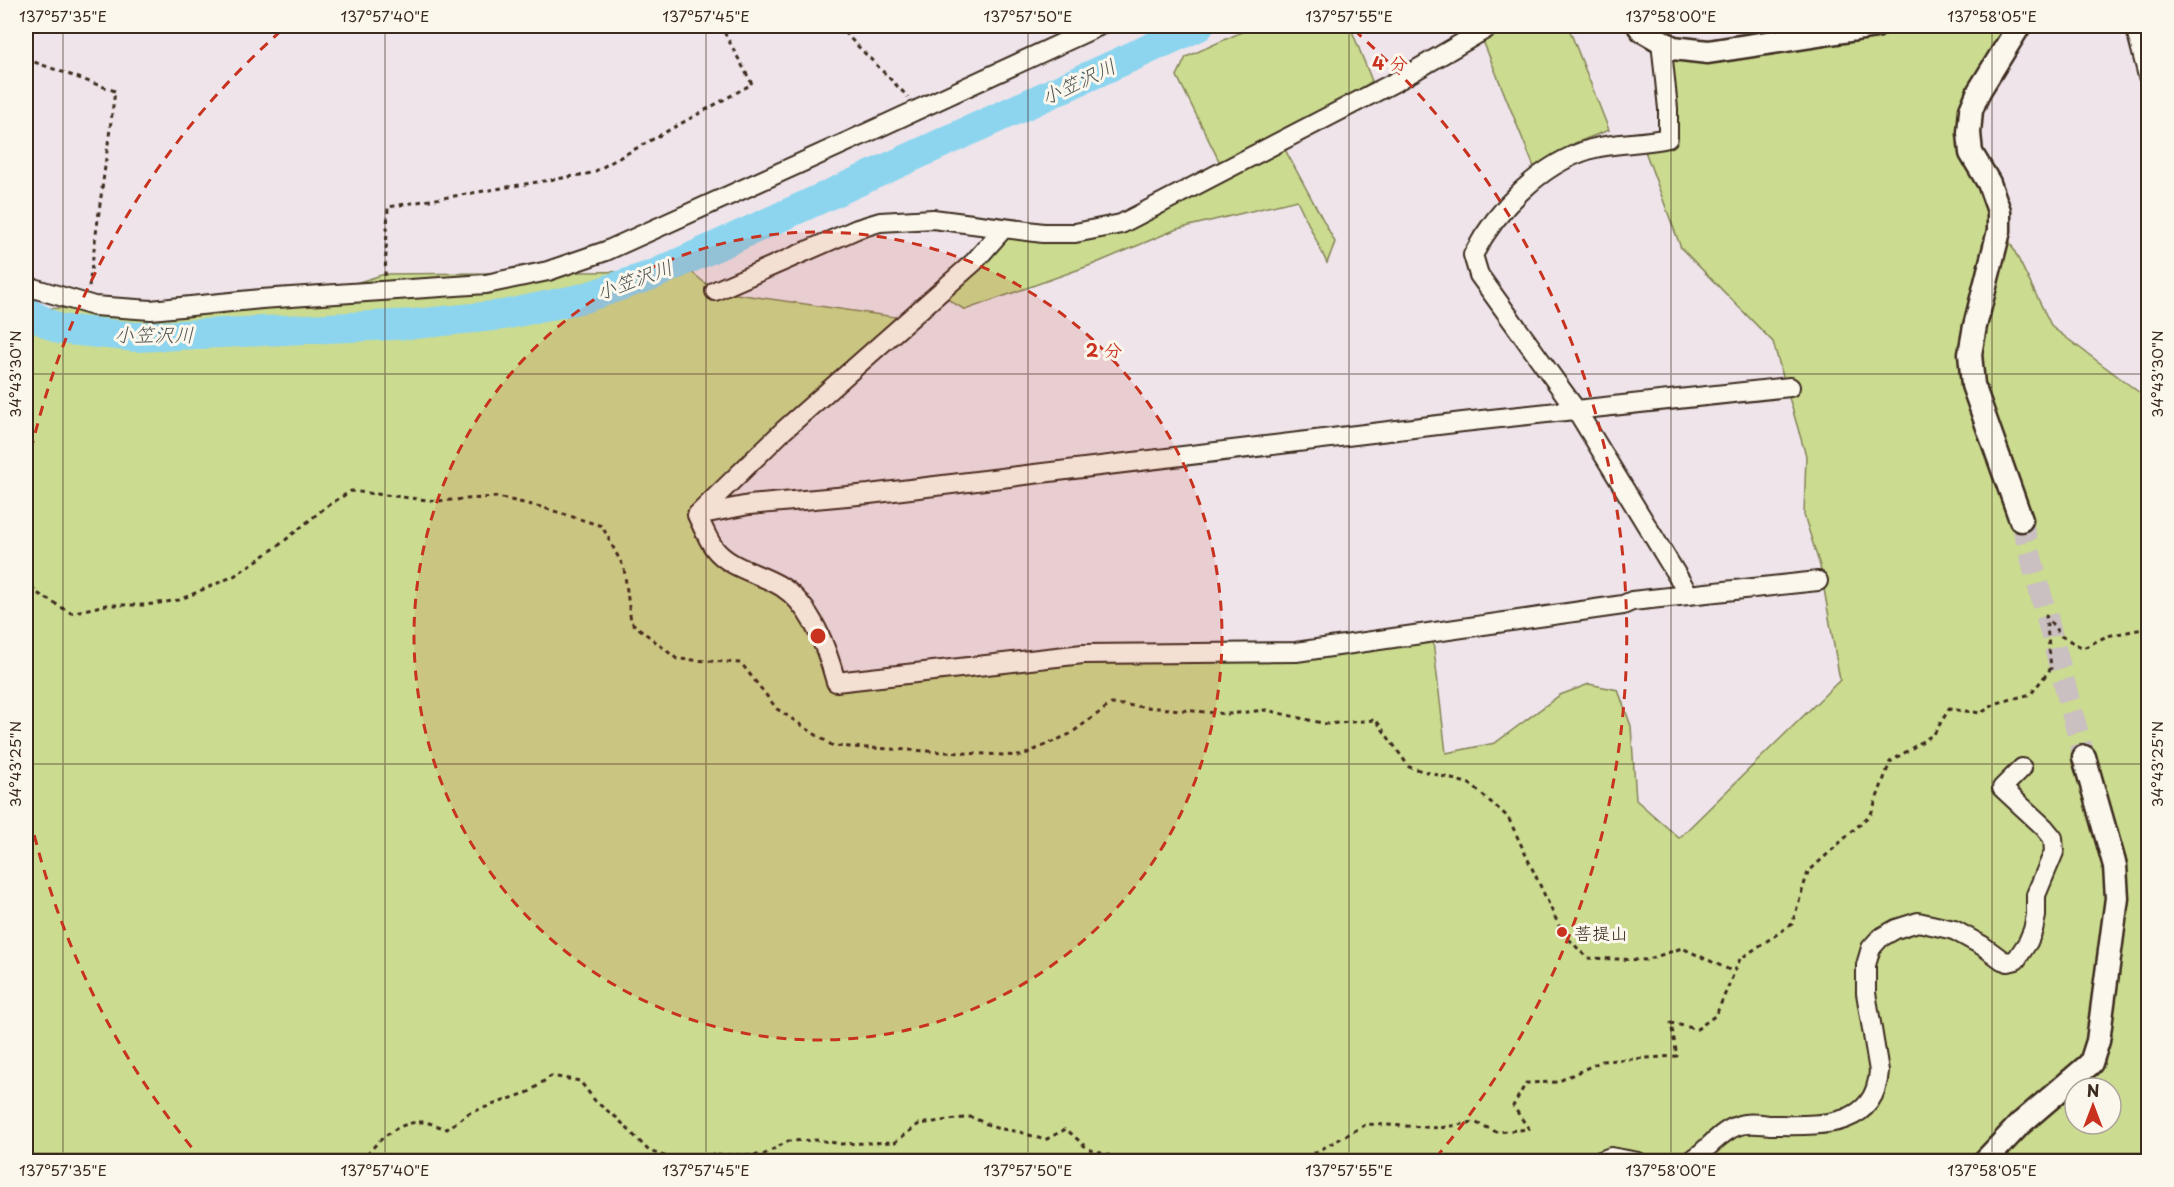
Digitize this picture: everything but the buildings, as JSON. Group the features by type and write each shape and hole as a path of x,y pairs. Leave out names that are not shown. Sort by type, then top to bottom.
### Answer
{"street":[{"path":"26,286 87,304 151,310 384,289 486,284 548,272 593,257 1100,26"},
{"path":"715,291 857,229 880,222 933,219 1043,233 1075,233 1121,224 1397,81 1491,26"},
{"path":"1639,26 1673,48 1708,52 1876,26"},
{"path":"2019,26 1979,91 1971,110 1969,133 1971,153 1989,183 1999,212 1999,231 1970,354 1973,385 2021,520"},
{"path":"2135,26 2148,76"},
{"path":"1661,41 1668,109 1668,138 1590,150 1566,159 1543,174 1508,204 1482,236 1473,255 1479,275 1577,411 1689,595"},
{"path":"697,515 784,430 974,262 1004,228"},
{"path":"697,515 749,505 869,494 1452,423 1577,411 1617,404 1790,387"},
{"path":"697,515 714,548 727,561 782,587 801,603 831,662 836,682 1083,654 1296,652 1632,602 1818,581"},
{"path":"1984,1161 2020,1124 2091,1063 2098,1041 2117,898 2115,866 2084,757"},
{"path":"1689,1161 1738,1126 1831,1124 1847,1119 1865,1107 1872,1099 1878,1083 1879,1071 1866,993 1866,965 1871,948 1880,938 1896,929 1918,922 1954,930 1983,945 2001,960 2008,962 2016,960 2033,930 2038,886 2054,852 2053,838 2044,827 2001,788 2022,768"},
{"path":"1598,1161 1611,1158 1638,1161"}],"path":[{"path":"384,289 388,207 592,173 752,84 721,26"},
{"path":"838,26 919,109"},
{"path":"26,59 116,91 87,304"},
{"path":"26,148 26,156"},
{"path":"1234,1161 1307,1157 1367,1124 1440,1128 1474,1122 1497,1132 1529,1130 1513,1106 1526,1083 1557,1082 1602,1061 1677,1056 1671,1023 1697,1029 1716,1015 1740,959 1792,924 1808,872 1871,814 1890,762 1934,734 1949,709 1981,713 1997,703 2031,694 2051,669 2046,615 2061,636 2083,648 2107,636 2148,628"},
{"path":"362,1161 375,1143 398,1127 424,1122 447,1130 470,1113 529,1092 551,1076 580,1081 596,1102 617,1118 649,1151 683,1161 709,1155 762,1155 788,1141 819,1140 840,1144 895,1142 919,1124 971,1117 996,1128 1020,1132 1045,1140 1066,1129 1088,1149 1130,1161"}],"green space":[{"path":"1255,26 1369,26 1352,31 1372,81 1281,142 1335,242 1327,263 1297,200 1177,229 1094,264 965,310 939,294 1000,233 1082,241 1224,171 1177,76 1186,57"},
{"path":"1477,26 1568,26 1609,130 1575,143 1534,167"},
{"path":"1846,26 2009,26 1957,135 2052,327 2148,399 2148,1161 26,1162 26,308 135,309 349,285 385,274 690,271 715,291 902,318 697,515 724,558 801,603 836,682 1083,654 1296,652 1432,632 1446,753 1495,743 1560,695 1589,684 1618,690 1631,726 1636,800 1679,838 1840,680 1820,566 1804,515 1806,456 1773,342 1681,248 1642,143 1668,137 1662,48"}],"waterway":[{"name":"小笠沢川","path":"26,312 59,329 137,337 414,324 503,315 584,298 655,274 1199,26"}],"tunnel":[{"path":"2021,520 2084,757"}],"place":[{"name":"菩提山","path":"1562,932"}]}
